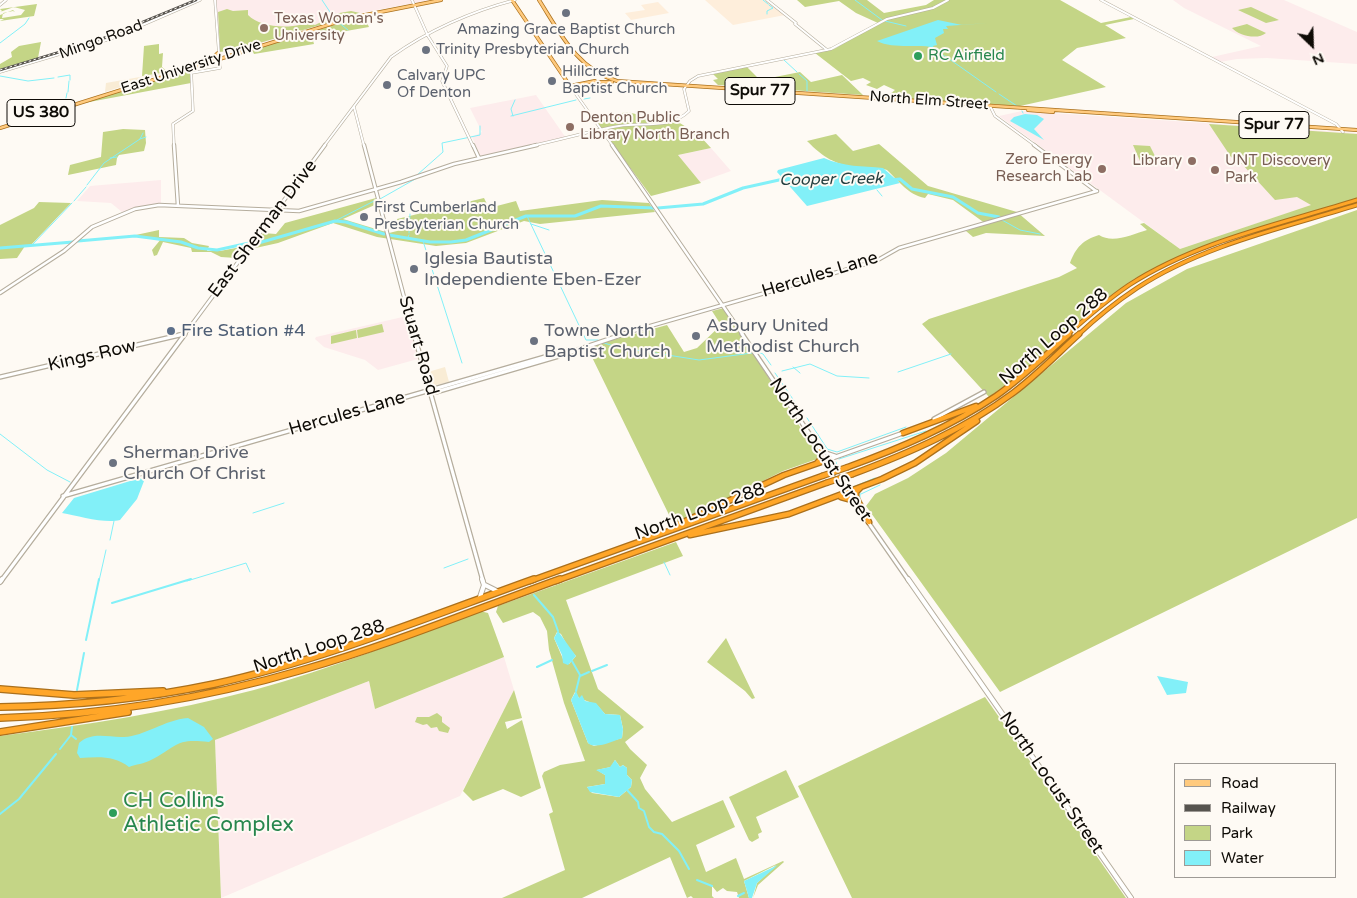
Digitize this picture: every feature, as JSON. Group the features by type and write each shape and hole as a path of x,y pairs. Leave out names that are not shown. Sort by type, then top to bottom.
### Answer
{"highway":[{"name":"North Loop 288","path":"0,707 97,702 197,687 317,656 848,467 935,432 993,398 1026,373 1102,304 1152,272 1206,248 1357,200"},
{"name":"North Loop 288","path":"0,718 72,715 156,705 236,689 314,667 853,474 934,440 1004,400 1037,374 1114,304 1158,276 1216,251 1357,205"},
{"path":"903,433 959,414 993,398"},
{"path":"869,522 856,496 858,490 915,464 1004,400"},
{"path":"815,464 821,459 821,451"},
{"path":"620,549 696,518 784,475 827,460"},
{"path":"655,545 697,533 788,514 866,486"},
{"path":"837,497 850,499 861,510"},
{"path":"0,689 49,694 97,695 197,687"},
{"path":"0,732 116,714 156,705"}],"main road":[{"name":"East University Drive","path":"0,126 219,59 343,18 412,2 434,0"},
{"name":"East University Drive","path":"0,126 208,60 219,59 350,18 412,2 441,0"},
{"name":"North Locust Street","path":"513,0 570,86"},
{"path":"539,0 588,69 602,77"},
{"path":"208,60 218,53"},
{"path":"594,82 602,77"},
{"path":"570,86 602,77"},
{"name":"North Elm Street","path":"602,77 624,82 1357,132"},
{"name":"North Elm Street","path":"594,82 685,86"},
{"name":"Spur 77","path":"570,86 594,82"}],"street":[{"path":"0,5 6,0"},
{"name":"Mingo Road","path":"0,72 106,40 200,0"},
{"path":"191,74 219,69 215,0"},
{"path":"501,2 507,0"},
{"name":"East Sherman Drive","path":"0,582 393,55 483,8 513,0"},
{"path":"767,0 827,50"},
{"path":"0,293 64,251 101,222 140,208 178,206 299,211 376,190 454,164 627,125 669,123 687,114 690,106 684,94 685,86 702,75 827,50 887,19 931,9 948,0"},
{"path":"1102,0 1336,124 1342,130"},
{"path":"412,2 428,36 446,64 447,68 442,81 480,158"},
{"path":"178,206 174,123 190,114 193,109 191,67"},
{"name":"North Locust Street","path":"570,86 723,305 869,522 1131,898"},
{"path":"574,86 573,88 583,104"},
{"name":"Stuart Road","path":"354,107 484,585"},
{"name":"Hercules Lane","path":"63,497 430,390 435,392 559,356 571,350 876,261 899,248 1096,191 995,116 991,107"},
{"name":"Kings Row","path":"0,377 185,334"},
{"name":"North Loop 288","path":"827,460 903,433 933,420 984,392"},
{"path":"821,451 831,455 841,455"},
{"path":"476,600 483,592 484,585 491,590 501,591"}],"shaded area":[{"name":"Texas Woman's University","path":"216,0 431,0 361,13 245,48 220,52"},
{"path":"705,0 766,0 785,15 733,25"},
{"path":"1173,0 1284,0 1357,32 1357,64 1267,58 1237,59 1220,62 1212,57 1261,46 1184,8"},
{"path":"658,2 669,13 631,20 625,13 645,10 641,5"},
{"path":"159,15 162,16 96,42 0,71 99,40"},
{"path":"168,72 105,92 106,83"},
{"path":"536,95 566,138 481,157 472,137 482,132 470,108"},
{"name":"UNT Discovery Park","path":"1022,111 1357,133 1357,190 1180,249 999,116"},
{"path":"711,148 731,171 700,182 678,155"},
{"path":"161,180 161,204 122,212 111,203 77,201 90,186"},
{"path":"407,316 418,359 378,370 365,360 324,347 315,339 316,337"},
{"path":"445,367 449,382 432,386 428,372"},
{"path":"504,657 514,690 460,796 221,898 215,740 369,681 375,709"}],"green space":[{"path":"797,0 867,0 884,13 926,5 934,0 1060,0 1101,23 1131,17 1134,19 1105,25 1126,38 1077,48 1062,60 1106,87 1020,106 903,99 890,94 895,90 884,85 877,89 866,85 871,82 863,78 851,81 815,53 834,49 878,23 856,13 839,1 805,7"},
{"path":"37,4 34,16 0,21 4,19 0,19 0,15 3,14 2,18 21,15 25,10 14,7"},
{"path":"14,7 0,12 2,11 0,9"},
{"path":"1251,7 1279,20 1266,23 1238,10"},
{"path":"227,9 233,11 248,10 248,15 256,21 267,25 280,26 315,25 325,20 328,15 351,11 360,13 243,48 220,52 218,12"},
{"path":"364,16 369,27 312,37 314,44 254,54 252,50"},
{"path":"1247,24 1266,33 1254,37 1239,33 1232,28"},
{"path":"41,42 38,58 0,69 0,64 12,57 11,52 19,46"},
{"path":"159,44 159,54 163,53 162,67 168,72 142,76 144,46"},
{"path":"747,67 760,80 800,72 811,82 842,75 863,95 718,85 713,80 718,79 713,74"},
{"path":"190,69 191,83 84,103"},
{"path":"627,112 644,116 652,125 675,120 699,135 711,148 678,155 701,183 651,196 594,119"},
{"path":"1209,124 1357,134 1357,198 1181,256 1134,279 1096,306 1023,372 989,397 922,324 929,319 1059,277 1077,268 1070,263 1075,253 1084,242 1099,235 1110,239 1129,236 1147,230 1140,224 1144,223 1180,249 1311,205 1297,197 1275,200 1242,164 1231,157"},
{"path":"123,129 145,130 146,143 144,151 119,155 116,165 68,175 70,165 101,157 103,132"},
{"path":"836,134 853,151 879,144 928,186 1017,212 1045,236 986,233 973,237 966,231 986,224 953,200 928,194 925,198 913,194 887,170 859,168 836,162 824,156 807,141"},
{"path":"1133,145 1150,146 1158,162 1140,161"},
{"path":"376,198 377,204 343,219 389,233 401,230 397,219 484,198 489,208 516,201 520,211 602,200 649,203 655,212 540,224 524,221 466,243 436,246 377,237 333,223 278,243 251,249 263,233 276,234 285,223"},
{"path":"39,202 71,203 31,245 25,246 17,258 0,259 0,225 34,208"},
{"path":"1357,210 1357,518 1000,692 866,506 875,494 908,478 946,453 1126,303 1187,269"},
{"path":"159,230 159,237 184,238 192,243 209,246 207,251 220,251 246,246 236,258 221,257 211,252 192,252 191,248 163,242 157,255 154,256 152,250 161,239 131,236"},
{"path":"724,308 820,458 783,471 688,518 673,523 587,347 667,325 684,352 697,348 721,325 712,311"},
{"path":"382,324 384,332 358,338 357,330"},
{"path":"356,330 357,338 331,344 331,336"},
{"path":"676,542 683,556 566,600 598,689 644,727 625,742 647,765 640,778 645,789 672,822 723,800 735,827 696,845 706,872 736,858 744,879 783,861 784,862 758,885 753,898 757,883 776,865 744,881 749,898 739,898 737,892 727,891 723,888 717,892 712,886 712,896 714,898 693,898 691,896 687,898 670,857 582,898 502,898 565,870 549,814 553,812 542,776 544,772 560,765 585,761 564,703 549,650 547,631 540,617 533,612 503,623 496,612 498,606","holes":["557,632 561,634 568,647 576,656 569,664 563,659 554,638","575,692 579,698 597,705 605,714 620,715 623,729 622,738 594,746 588,743 571,700","615,760 620,767 623,765 627,768 627,775 632,780 631,787 619,797 592,793 587,787 605,784 605,775 597,770 611,767"]},
{"path":"480,611 488,613 504,657 375,709 369,681 215,740 221,898 0,898 0,736 128,717 254,690 340,663"},
{"path":"726,638 755,698 752,699 745,691 707,662"},
{"path":"514,690 522,718 505,722 507,729 522,720 541,788 521,797 503,789 473,801 463,791"},
{"path":"985,697 1126,898 852,898 798,786"},
{"path":"437,713 442,717 442,722 450,728 448,733 439,731 437,727 431,728 427,724 423,725 415,722 417,717 429,717"},
{"path":"786,770 799,797 756,817 762,832 758,834 759,838 752,842 749,840 729,797"}],"water":[{"path":"938,20 961,25 946,26 948,29 943,29 944,33 935,38 937,45 933,46 934,48 899,46 877,41"},
{"path":"1025,114 1037,115 1044,119 1034,129 1044,140 1010,121 1014,117"},
{"path":"824,158 846,165 883,168 900,183 807,206 777,172 778,170"},
{"path":"140,478 144,481 137,499 120,520 100,520 62,513 74,498"},
{"path":"558,631 576,656 568,665 563,663 562,655 554,638"},
{"path":"1157,676 1188,682 1186,693 1167,695"},
{"path":"576,691 579,698 582,695 585,701 596,703 605,714 620,715 623,729 622,738 595,746 588,743 571,700"},
{"path":"188,718 204,727 213,739 209,742 189,741 177,744 148,761 129,767 118,760 99,757 80,758 77,753 79,743 90,737 132,736 179,719"},
{"path":"615,760 620,767 623,765 627,768 627,775 632,780 631,787 619,797 590,792 587,787 605,784 605,775 596,770 610,767"},
{"path":"778,865 757,883 752,898 749,898 744,881"}],"waterway":[{"path":"322,0 332,15 330,16 336,19"},
{"path":"763,0 768,4"},
{"path":"855,0 882,20"},
{"path":"767,14 767,11 773,8 769,5"},
{"path":"0,43 25,24 29,18"},
{"path":"885,21 906,26"},
{"path":"338,22 348,30"},
{"path":"934,48 944,56"},
{"path":"945,56 996,92"},
{"path":"784,60 797,72"},
{"path":"799,74 807,81 807,91"},
{"path":"58,77 70,75 70,80"},
{"path":"0,76 28,81 54,78"},
{"path":"68,92 69,81"},
{"path":"66,98 67,93"},
{"path":"999,94 1017,106"},
{"path":"584,99 590,98"},
{"path":"513,116 511,109 515,100"},
{"path":"513,116 576,100"},
{"path":"417,175 443,152 442,143 480,135 480,126"},
{"path":"140,139 143,133"},
{"path":"140,139 146,137"},
{"path":"112,158 140,139"},
{"path":"112,158 117,157"},
{"path":"87,185 104,163 112,158"},
{"path":"380,199 417,178"},
{"name":"Cooper Creek","path":"658,208 703,204 743,188 788,178"},
{"name":"Cooper Creek","path":"891,180 900,179 912,189 953,197 978,213 999,217"},
{"path":"74,201 86,187"},
{"path":"877,190 882,196"},
{"path":"335,221 376,200"},
{"path":"32,245 72,203"},
{"name":"Cooper Creek","path":"389,235 430,242 451,242 466,240 526,216 575,216 601,206 655,208"},
{"path":"409,233 410,214"},
{"path":"527,216 586,340 598,340"},
{"name":"Cooper Creek","path":"1002,220 1020,230 1040,234"},
{"name":"Cooper Creek","path":"255,244 335,221 346,222 384,234"},
{"path":"531,224 549,230"},
{"name":"Cooper Creek","path":"78,241 135,236 181,242 198,248 217,250 249,243"},
{"path":"423,241 462,363"},
{"name":"Cooper Creek","path":"0,248 73,242"},
{"path":"601,342 617,347 699,360 752,353"},
{"path":"758,352 763,354 771,365"},
{"path":"898,372 951,354"},
{"path":"794,368 810,364 837,376 869,378"},
{"path":"782,371 794,368"},
{"path":"794,368 800,373"},
{"path":"775,373 799,408"},
{"path":"807,418 827,449"},
{"path":"827,449 837,452 906,427"},
{"path":"839,459 926,431"},
{"path":"0,434 47,470 70,482"},
{"path":"836,462 838,468"},
{"path":"846,479 853,487 875,478"},
{"path":"861,494 880,485"},
{"path":"860,493 860,500"},
{"path":"253,513 284,503"},
{"path":"110,540 114,521"},
{"path":"99,581 106,550"},
{"path":"444,568 468,559"},
{"path":"664,562 670,575"},
{"path":"187,581 246,563 250,572"},
{"path":"86,640 99,579"},
{"path":"112,603 191,579"},
{"path":"534,595 553,617 558,631"},
{"path":"77,690 84,653"},
{"path":"537,667 552,660"},
{"path":"572,661 580,675 576,691"},
{"path":"592,671 607,665"},
{"path":"580,676 589,672"},
{"path":"71,735 72,727"},
{"path":"60,749 71,735"},
{"path":"71,735 76,739"},
{"path":"0,814 19,799 56,754"},
{"path":"627,790 638,802 639,808 644,811 649,827 654,832 662,834 679,851 689,869"},
{"path":"697,880 712,886"},
{"path":"738,896 744,893"}],"railway":[{"path":"0,70 99,40 196,0"}],"place":[{"name":"Amazing Grace Baptist Church","path":"566,13"},
{"name":"Texas Woman's University","path":"264,28"},
{"name":"Trinity Presbyterian Church","path":"426,50"},
{"name":"RC Airfield","path":"918,56"},
{"name":"Hillcrest Baptist Church","path":"552,81"},
{"name":"Calvary UPC Of Denton","path":"387,85"},
{"name":"Denton Public Library North Branch","path":"570,127"},
{"name":"Library","path":"1192,161"},
{"name":"Zero Energy Research Lab","path":"1102,169"},
{"name":"UNT Discovery Park","path":"1215,170"},
{"name":"First Cumberland Presbyterian Church","path":"364,217"},
{"name":"Iglesia Bautista Independiente Eben-Ezer","path":"414,269"},
{"name":"Fire Station #4","path":"171,331"},
{"name":"Asbury United Methodist Church","path":"696,336"},
{"name":"Towne North Baptist Church","path":"534,341"},
{"name":"Sherman Drive Church Of Christ","path":"113,463"},
{"name":"CH Collins Athletic Complex","path":"113,813"}]}
